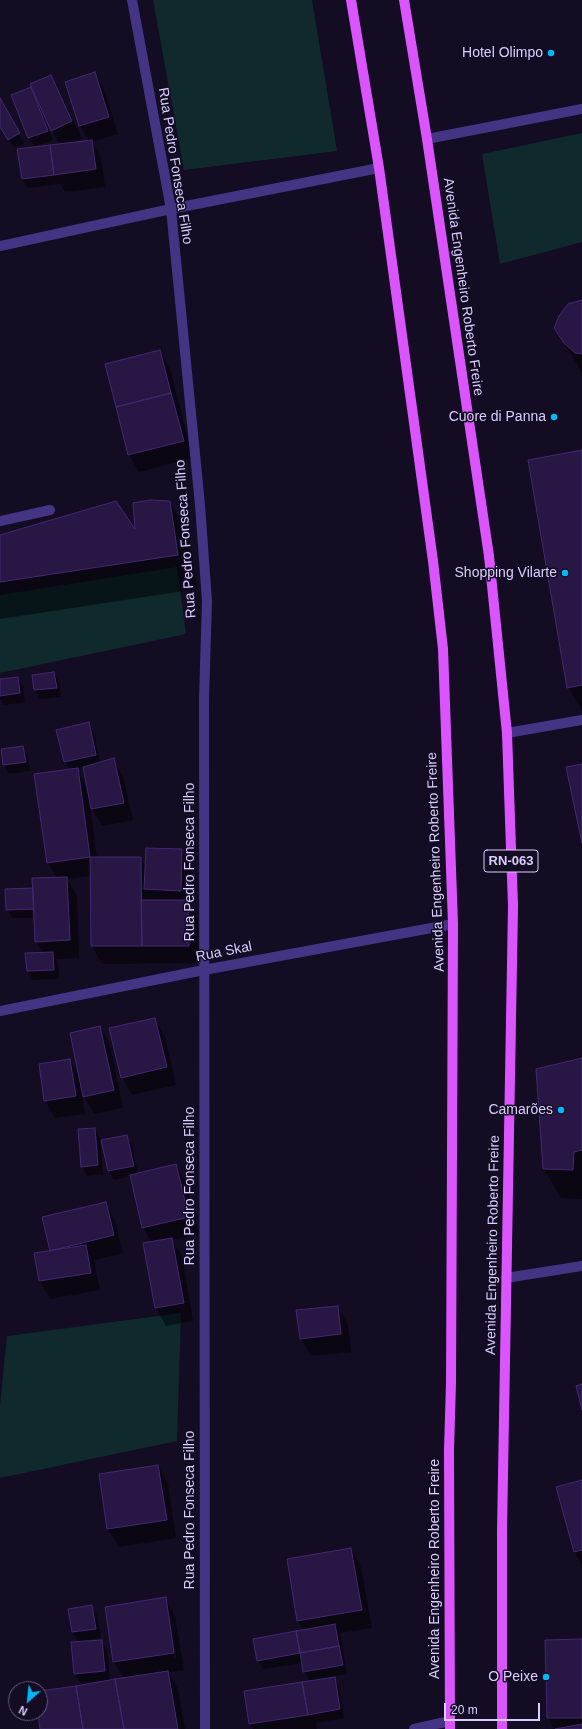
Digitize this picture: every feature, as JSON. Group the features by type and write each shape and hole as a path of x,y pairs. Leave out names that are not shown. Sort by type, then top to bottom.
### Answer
{"main road":[{"name":"Avenida Engenheiro Roberto Freire","path":"351,0 379,168 433,560 443,649 453,924 451,1383 449,1450 450,1725"},
{"name":"Avenida Engenheiro Roberto Freire","path":"404,0 427,139 489,556 507,733 513,906 502,1531 502,1729"}],"street":[{"name":"Rua Pedro Fonseca Filho","path":"132,0 171,209 199,497 207,600 204,699 205,1729"},
{"path":"427,139 582,109"},
{"path":"0,246 171,209 379,168"},
{"path":"0,521 50,510"},
{"path":"507,733 582,720"},
{"name":"Rua Skal","path":"0,1011 204,970 453,924"},
{"path":"506,1278 582,1266"},
{"path":"414,1729 450,1725"}],"green space":[{"path":"153,0 312,0 337,151 184,170"},
{"path":"582,133 582,242 500,264 482,154"},
{"path":"177,567 186,634 0,673 0,595"},
{"path":"181,1313 177,1441 0,1478 0,1405 7,1336"}],"building":[{"path":"95,72 109,117 79,126 65,82"},
{"path":"51,75 72,121 51,131 30,84"},
{"path":"31,87 48,131 28,138 11,95"},
{"path":"0,98 20,133 8,140 0,127"},
{"path":"92,140 96,169 54,175 50,145"},
{"path":"50,145 54,175 22,179 17,149"},
{"path":"582,300 582,354 575,353 564,343 554,328 559,316 568,304"},
{"path":"160,350 171,393 116,407 105,364"},
{"path":"171,393 184,441 128,455 116,407"},
{"name":"Shopping Vilarte","path":"582,450 582,685 567,688 528,460"},
{"path":"150,500 170,501 178,555 0,582 0,535 116,501 135,529 133,503"},
{"path":"54,672 57,688 34,690 32,675"},
{"path":"18,677 20,693 0,696 0,679"},
{"path":"89,722 96,755 64,762 56,730"},
{"path":"23,746 26,762 3,765 1,749"},
{"path":"114,758 124,803 91,809 83,767"},
{"path":"582,764 582,843 566,767"},
{"path":"78,768 90,857 47,863 34,774"},
{"path":"146,848 182,849 181,891 144,889"},
{"path":"90,857 141,857 142,946 91,946"},
{"path":"67,877 70,940 35,942 32,878"},
{"path":"33,888 34,909 6,910 5,889"},
{"path":"141,900 188,900 189,946 142,946"},
{"path":"53,952 54,970 27,971 25,953"},
{"path":"155,1018 167,1067 121,1078 109,1028"},
{"path":"100,1026 114,1090 83,1097 70,1033"},
{"name":"Camarões","path":"582,1058 582,1150 574,1152 573,1170 543,1169 536,1069"},
{"path":"70,1059 76,1096 44,1101 39,1064"},
{"path":"95,1128 98,1165 81,1167 78,1129"},
{"path":"127,1135 134,1166 108,1171 101,1140"},
{"path":"176,1164 189,1217 142,1228 130,1175"},
{"path":"106,1202 114,1235 50,1251 42,1217"},
{"path":"172,1238 184,1303 155,1308 143,1243"},
{"path":"86,1245 91,1273 39,1281 34,1253"},
{"path":"338,1306 341,1334 300,1339 296,1310"},
{"path":"582,1384 582,1410 576,1386"},
{"path":"158,1465 167,1520 107,1529 99,1474"},
{"path":"582,1480 582,1550 574,1552 556,1487"},
{"path":"351,1548 362,1610 297,1621 287,1559"},
{"path":"166,1597 174,1653 113,1662 105,1607"},
{"path":"92,1605 96,1629 72,1632 68,1609"},
{"path":"335,1624 339,1646 300,1653 296,1631"},
{"path":"296,1631 300,1653 257,1661 253,1639"},
{"path":"582,1639 582,1718 547,1718 545,1640"},
{"path":"102,1640 105,1671 74,1674 71,1642"},
{"path":"339,1646 343,1665 303,1672 300,1653"},
{"path":"168,1671 178,1729 124,1729 115,1679"},
{"path":"335,1677 340,1709 308,1715 302,1682"},
{"path":"115,1679 124,1729 83,1729 76,1686"},
{"path":"302,1682 308,1715 249,1724 244,1691"},
{"path":"76,1686 83,1729 40,1729 39,1721 48,1721 48,1690"},
{"path":"582,1724 582,1729 555,1729"}],"place":[{"name":"Hotel Olimpo","path":"551,53"},
{"name":"Cuore di Panna","path":"554,417"},
{"name":"Shopping Vilarte","path":"565,573"},
{"name":"Camarões","path":"561,1110"},
{"name":"O Peixe","path":"546,1677"}]}
